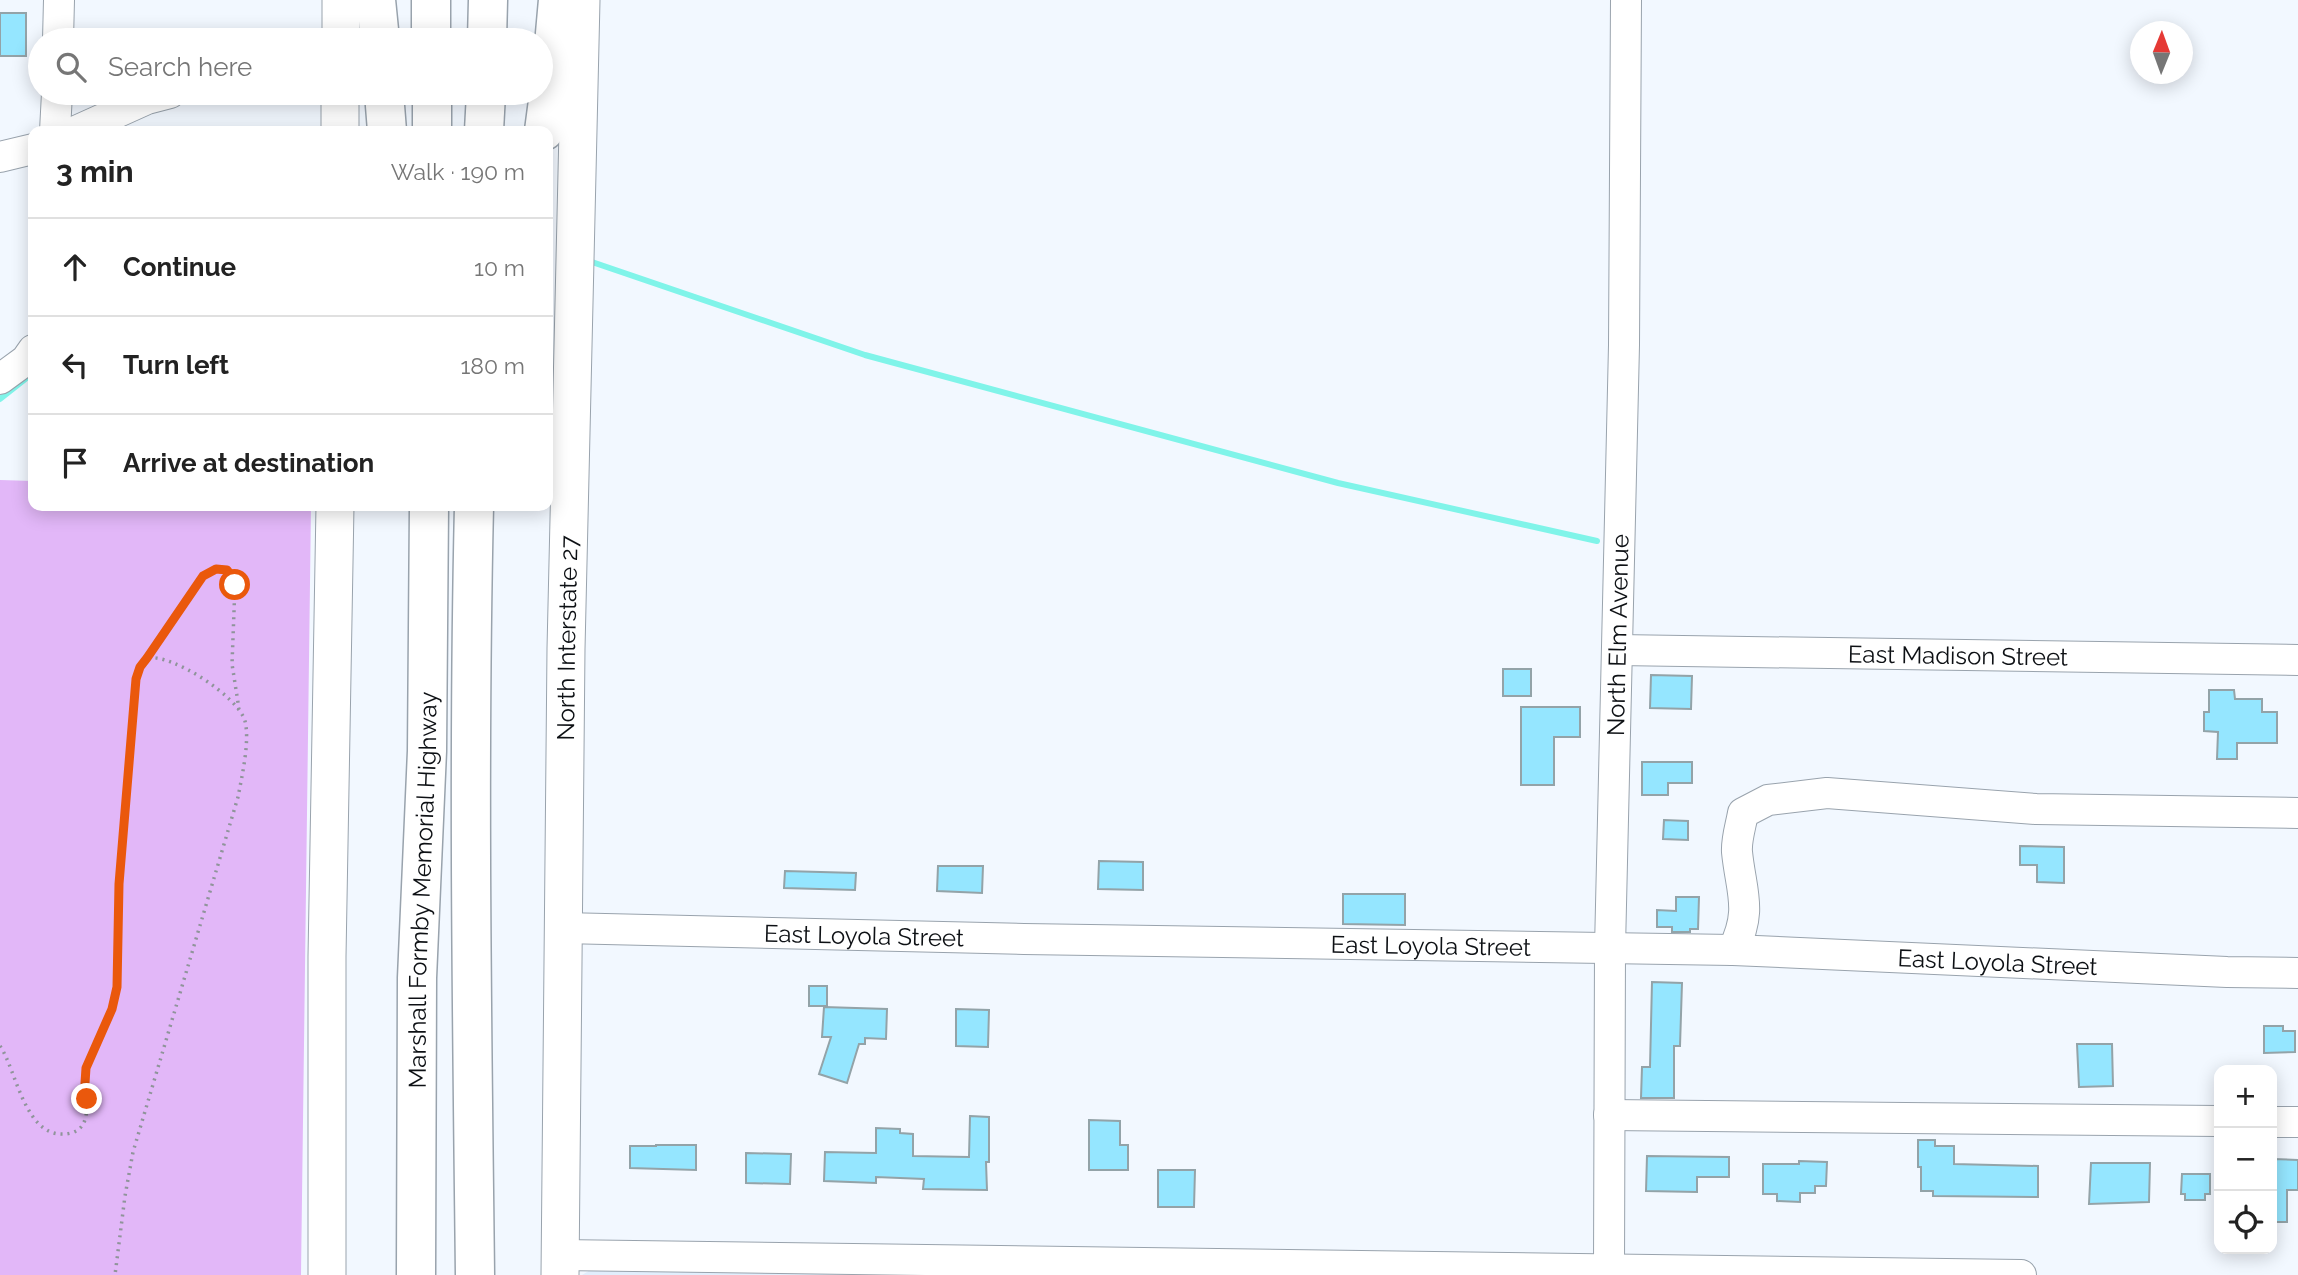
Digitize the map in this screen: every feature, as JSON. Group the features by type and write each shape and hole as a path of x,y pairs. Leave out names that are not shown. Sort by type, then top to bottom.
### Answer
{"highway":[{"path":"376,0 379,28"},
{"path":"431,0 431,28"},
{"path":"487,28 488,0"},
{"path":"553,56 558,0"},
{"path":"385,105 387,126"},
{"path":"432,105 432,126"},
{"path":"484,126 485,105"},
{"path":"545,126 547,105"},
{"path":"405,511 408,863 418,938"},
{"name":"Marshall Formby Memorial Highway","path":"416,1275 418,938 427,751 429,511"},
{"name":"Marshall Formby Memorial Highway","path":"474,511 471,957 475,1275"},
{"path":"471,648 491,557 496,511"}],"main road":[{"path":"341,0 341,28"},
{"name":"North Interstate 27","path":"560,1265 566,649 581,0"},
{"path":"340,105 340,126"},
{"path":"327,1275 327,957 335,511"}],"street":[{"path":"58,28 59,0"},
{"name":"North Elm Avenue","path":"1609,1270 1611,948 1624,345 1626,0"},
{"path":"55,126 56,105"},
{"path":"87,126 134,105"},
{"path":"0,158 28,150"},
{"path":"0,379 28,356"},
{"name":"East Madison Street","path":"1618,650 2298,660"},
{"path":"1733,950 1743,930 1745,897 1736,849 1743,813 1768,800 1827,793 2036,809 2298,813"},
{"name":"East Loyola Street","path":"564,928 1024,939 1733,950 2298,973"},
{"path":"1609,1115 2214,1121"},
{"path":"2277,1122 2298,1122"},
{"path":"560,1265 1609,1270 2021,1275"}],"path":[{"path":"0,1046 7,1057 21,1099 39,1122 53,1131 71,1133 85,1122 86,1068 112,1009 117,987 119,884 136,679 140,667 196,583 211,570 227,570 235,585 232,664 239,711"},
{"path":"115,1275 133,1152 238,797 246,730 245,721 239,711 218,690 163,659 147,658"}],"shaded area":[{"path":"0,480 28,481 28,511 311,511 301,1275 0,1275"},
{"path":"592,1269 1142,1275 582,1275"}],"building":[{"path":"0,13 26,13 26,56 0,56"},
{"path":"1503,669 1531,669 1531,696 1503,696"},
{"path":"1651,675 1692,676 1691,709 1650,708"},
{"path":"2209,690 2234,690 2235,699 2262,699 2262,712 2277,712 2277,743 2237,743 2237,759 2217,759 2218,732 2204,731 2204,712 2209,712"},
{"path":"1521,707 1580,707 1580,737 1554,737 1554,785 1521,785"},
{"path":"1642,762 1692,762 1692,783 1668,783 1668,795 1642,795"},
{"path":"1664,820 1688,821 1688,840 1663,839"},
{"path":"2020,846 2064,847 2064,883 2037,882 2037,865 2020,865"},
{"path":"1099,861 1143,862 1143,890 1098,889"},
{"path":"938,866 983,866 982,893 937,891"},
{"path":"785,871 856,873 855,890 784,888"},
{"path":"1343,894 1405,894 1405,925 1343,924"},
{"path":"1676,897 1699,897 1698,929 1672,932 1672,927 1657,927 1657,910 1676,911"},
{"path":"1652,982 1682,983 1680,1046 1674,1046 1674,1098 1641,1098 1642,1067 1650,1067"},
{"path":"809,986 827,986 827,1006 809,1006"},
{"path":"824,1007 887,1009 886,1039 865,1038 865,1044 859,1044 847,1083 819,1074 831,1037 822,1037"},
{"path":"956,1009 989,1010 988,1047 956,1046"},
{"path":"2264,1026 2283,1026 2283,1031 2295,1031 2295,1052 2264,1053"},
{"path":"2077,1044 2112,1044 2113,1086 2079,1087"},
{"path":"970,1116 989,1117 987,1190 923,1189 924,1179 876,1177 876,1183 824,1181 825,1152 876,1153 876,1128 900,1129 900,1133 913,1134 913,1156 969,1157"},
{"path":"1089,1120 1120,1121 1120,1145 1128,1145 1128,1170 1089,1170"},
{"path":"1918,1140 1935,1140 1935,1146 1954,1146 1954,1164 2038,1166 2038,1197 1933,1196 1933,1191 1921,1191"},
{"path":"696,1145 696,1170 630,1168 630,1146"},
{"path":"746,1153 791,1154 790,1184 746,1183"},
{"path":"1647,1156 1729,1157 1729,1177 1697,1177 1697,1192 1646,1191"},
{"path":"2277,1159 2298,1160 2298,1190 2287,1190 2287,1222 2277,1222"},
{"path":"1799,1161 1827,1162 1826,1186 1815,1186 1815,1193 1800,1193 1800,1202 1777,1201 1777,1194 1763,1194 1763,1164 1799,1164"},
{"path":"2091,1163 2150,1163 2149,1202 2089,1204"},
{"path":"1158,1170 1195,1170 1194,1207 1158,1207"},
{"path":"2182,1174 2210,1174 2210,1194 2205,1194 2205,1200 2185,1200 2185,1194 2181,1194"}],"waterway":[{"path":"592,262 865,355 1338,483 1597,541"},
{"path":"0,399 28,377"}],"route":[{"path":"87,1099 86,1068 112,1009 117,987 119,884 136,679 143,661 203,576 211,570 227,570 231,573 235,585"}]}
